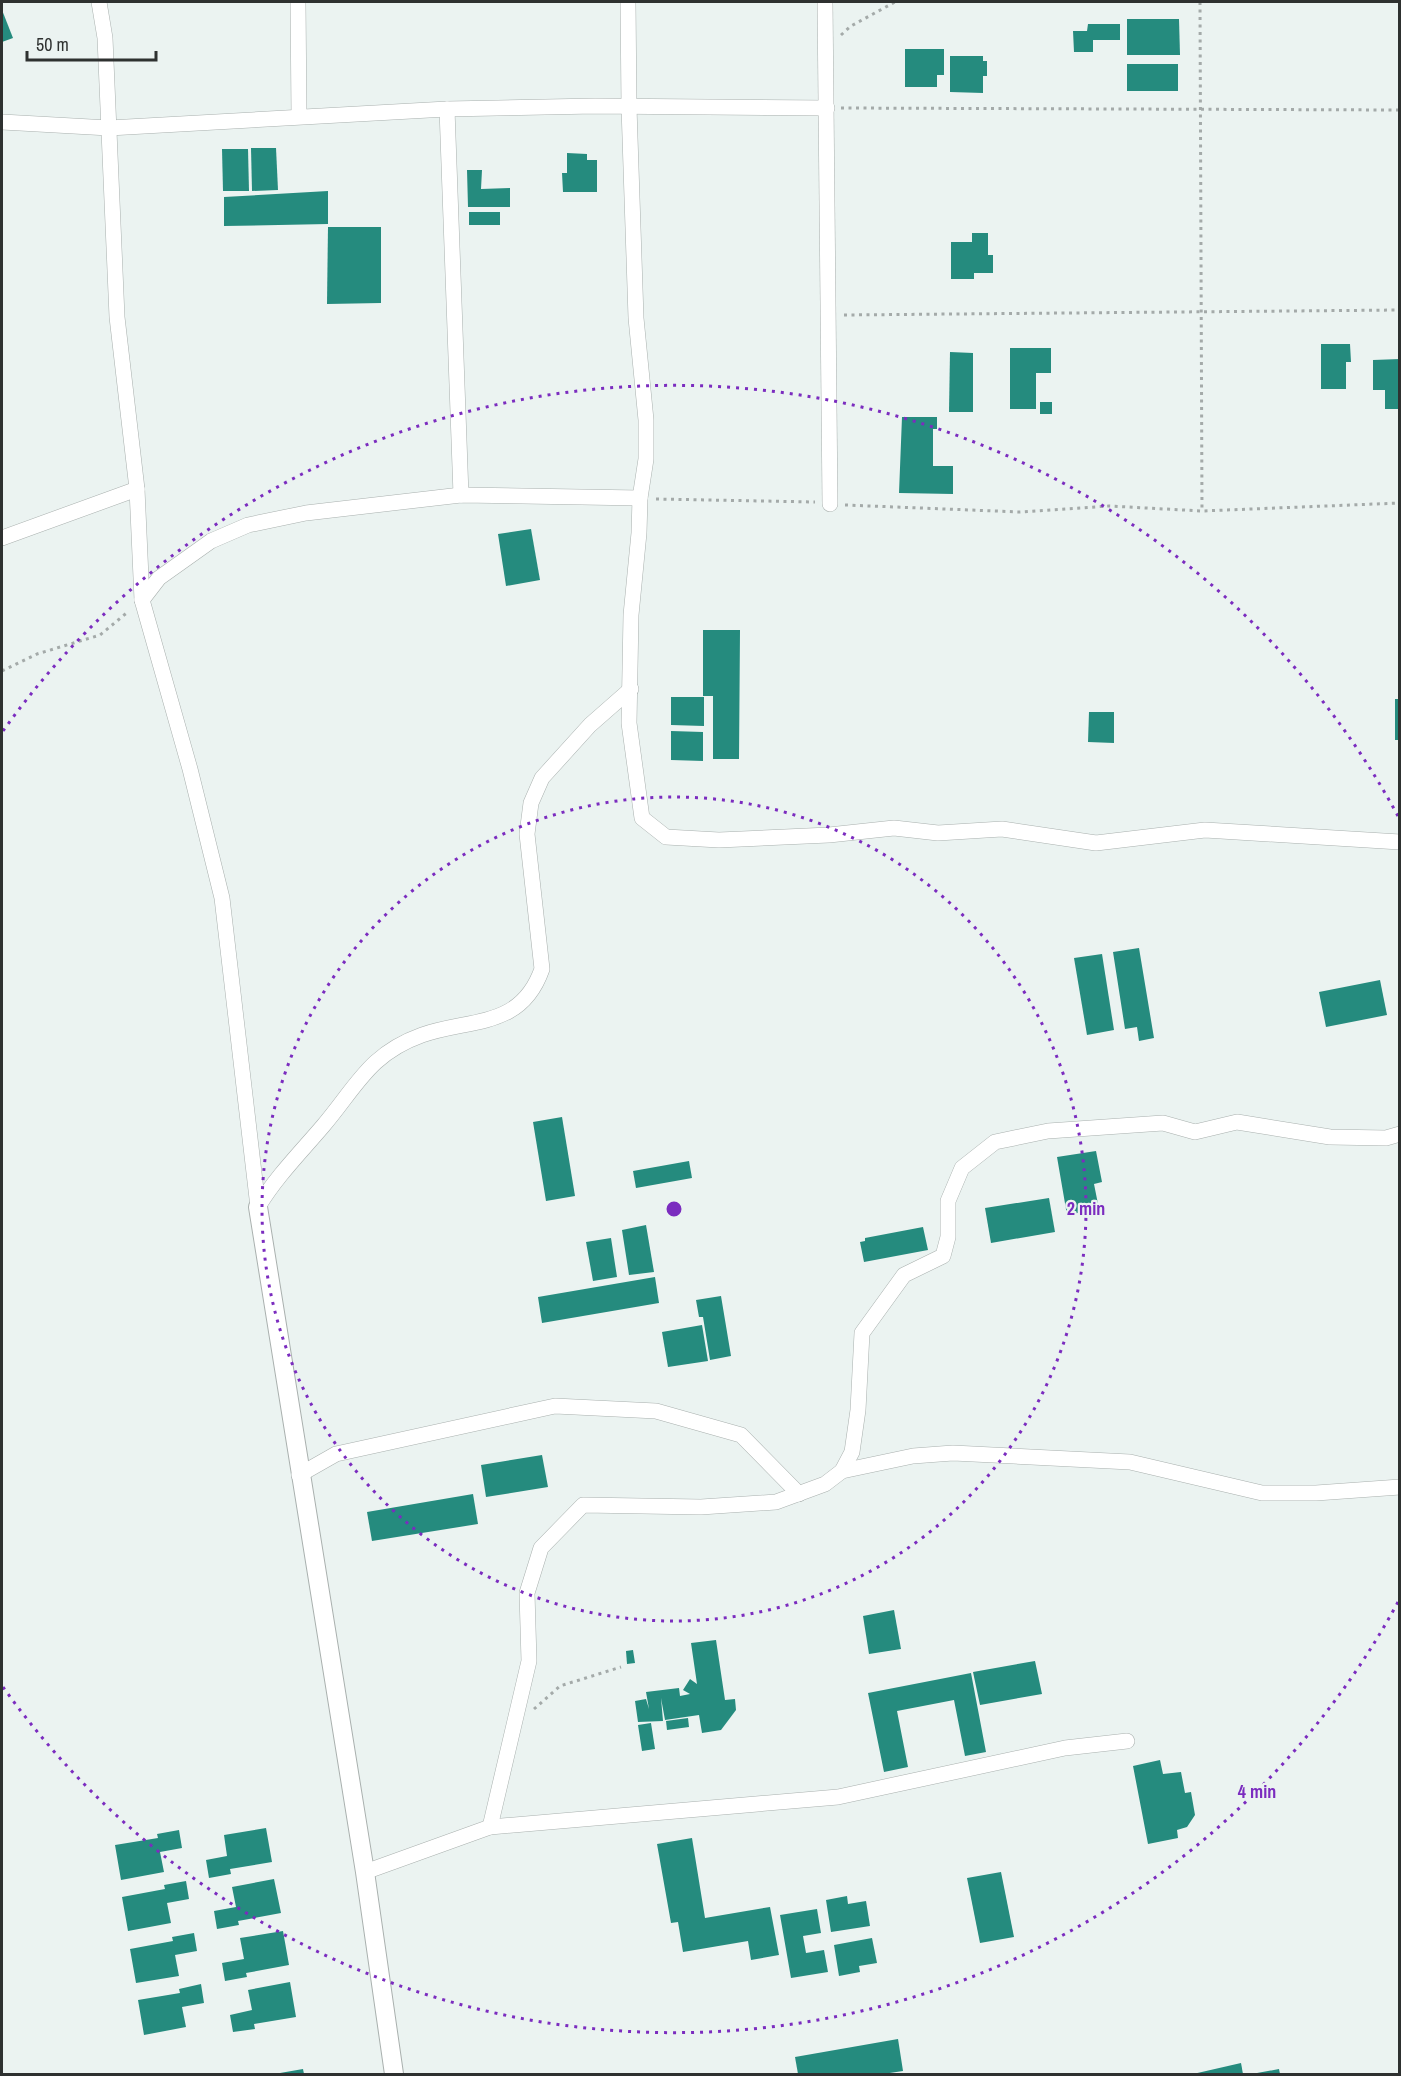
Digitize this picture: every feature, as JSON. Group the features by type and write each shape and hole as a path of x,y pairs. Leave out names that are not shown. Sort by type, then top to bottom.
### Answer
{"street":[{"path":"99,2 105,38 117,317 136,489 142,600 190,769 222,898 258,1208 299,1475 365,1872 394,2074"},
{"path":"298,2 299,115"},
{"path":"628,2 636,318 646,420 646,459 640,498 631,615 629,723 642,818 666,837 719,840 829,835 894,828 938,833 1002,829 1096,843 1205,830 1400,842"},
{"path":"825,2 830,315 830,504"},
{"path":"2,122 109,128 299,115 447,109 827,108"},
{"path":"447,109 461,495"},
{"path":"2,538 136,489"},
{"path":"142,600 159,578 202,547 248,525 306,513 461,495 640,498"},
{"path":"258,1208 273,1184 325,1123 362,1073 380,1057 423,1035 502,1016 525,1000 536,986 542,969 528,834 531,803 542,778 590,725 631,688"},
{"path":"490,1827 529,1662 528,1593 542,1548 583,1505 701,1507 776,1502 825,1484 842,1471 852,1452 858,1410 862,1333 904,1275 943,1256 948,1237 948,1201 962,1168 995,1143 1048,1131 1163,1123 1195,1132 1238,1122 1330,1137 1386,1138 1400,1134"},
{"path":"299,1475 336,1454 555,1406 656,1411 741,1435 799,1494"},
{"path":"842,1471 913,1456 953,1453 1130,1462 1262,1493 1316,1493 1400,1486"},
{"path":"365,1872 490,1827 838,1797 1065,1748 1127,1741"}],"path":[{"path":"826,50 851,26 895,2"},
{"path":"1200,2 1202,511"},
{"path":"827,108 1400,110"},
{"path":"830,315 1400,310"},
{"path":"640,498 798,500 830,504 1020,512 1109,506 1202,511 1400,502"},
{"path":"2,671 37,654 100,635 142,600"},
{"path":"512,1729 560,1686 621,1667"}],"building":[{"path":"2,10 13,38 2,42"},
{"path":"1127,19 1179,19 1180,55 1127,55"},
{"path":"1088,24 1120,24 1120,40 1093,40 1093,52 1074,52 1073,31 1087,31"},
{"path":"905,49 944,49 944,75 937,75 937,87 905,87"},
{"path":"950,56 983,56 983,61 987,61 987,76 983,76 983,93 950,92"},
{"path":"1127,64 1178,64 1178,91 1127,91"},
{"path":"251,148 276,148 278,190 252,191"},
{"path":"222,149 248,149 249,191 223,191"},
{"path":"567,153 587,154 587,160 597,160 597,192 563,192 562,173 567,173"},
{"path":"467,170 482,170 481,189 510,188 510,207 468,207"},
{"path":"328,191 328,224 224,226 224,197"},
{"path":"469,212 500,212 500,225 469,225"},
{"path":"328,227 381,227 381,303 327,304"},
{"path":"972,233 988,233 988,255 993,255 993,273 974,273 974,279 951,279 951,242 972,242"},
{"path":"1321,344 1350,344 1351,362 1346,362 1346,389 1321,389"},
{"path":"1010,348 1051,348 1051,373 1036,373 1036,409 1010,409"},
{"path":"950,352 973,353 973,412 949,412"},
{"path":"1400,359 1400,409 1385,409 1385,390 1373,390 1373,360"},
{"path":"1040,402 1052,402 1052,414 1040,414"},
{"path":"902,417 937,417 937,429 933,429 933,466 953,466 953,494 899,493"},
{"path":"531,529 540,580 506,586 498,534"},
{"path":"703,630 740,630 739,759 713,759 713,696 703,696"},
{"path":"671,697 704,697 704,726 671,725"},
{"path":"1395,699 1400,699 1400,740 1395,740"},
{"path":"1089,712 1114,712 1114,743 1088,742"},
{"path":"671,731 703,732 703,761 671,760"},
{"path":"1139,948 1154,1038 1139,1041 1137,1027 1125,1029 1113,952"},
{"path":"1102,954 1114,1030 1087,1035 1074,958"},
{"path":"1380,980 1387,1015 1326,1027 1319,992"},
{"path":"562,1117 575,1196 546,1201 533,1122"},
{"path":"1096,1151 1102,1182 1094,1184 1099,1209 1067,1215 1057,1157"},
{"path":"689,1161 692,1178 636,1188 633,1171"},
{"path":"1049,1198 1055,1232 991,1243 985,1208"},
{"path":"646,1225 654,1272 629,1275 622,1230"},
{"path":"923,1227 928,1250 864,1262 860,1242 865,1241 865,1238"},
{"path":"611,1238 617,1277 593,1281 586,1242"},
{"path":"655,1277 659,1303 542,1323 538,1297"},
{"path":"721,1296 731,1356 710,1360 703,1317 699,1317 696,1300"},
{"path":"702,1325 708,1361 668,1367 662,1332"},
{"path":"542,1455 548,1487 486,1497 481,1465"},
{"path":"473,1494 478,1524 372,1541 367,1512"},
{"path":"894,1610 901,1649 869,1654 863,1616"},
{"path":"716,1640 725,1700 735,1699 736,1710 721,1730 702,1733 699,1715 665,1720 661,1698 663,1721 638,1722 635,1701 646,1699 649,1709 646,1692 679,1688 680,1696 690,1694 683,1690 690,1679 697,1684 691,1643"},
{"path":"633,1650 635,1663 627,1664 626,1651"},
{"path":"1035,1661 1042,1694 980,1705 973,1672"},
{"path":"971,1673 986,1752 965,1756 954,1700 897,1711 908,1767 884,1772 868,1693"},
{"path":"688,1718 689,1727 667,1730 666,1721"},
{"path":"651,1723 655,1749 642,1751 638,1725"},
{"path":"1160,1760 1163,1774 1181,1772 1185,1793 1191,1792 1195,1815 1187,1827 1177,1830 1178,1838 1148,1844 1133,1766"},
{"path":"266,1828 272,1862 230,1869 231,1874 209,1878 206,1860 227,1856 224,1835"},
{"path":"179,1830 182,1848 160,1852 164,1872 121,1880 115,1845 158,1838 157,1834"},
{"path":"692,1838 705,1918 770,1907 779,1955 751,1960 748,1941 683,1952 678,1922 671,1923 657,1844"},
{"path":"1001,1872 1014,1937 980,1943 967,1878"},
{"path":"274,1879 281,1913 238,1921 239,1925 217,1929 214,1911 236,1907 232,1887"},
{"path":"186,1881 189,1899 167,1903 171,1923 128,1931 122,1897 165,1889 164,1885"},
{"path":"847,1896 848,1904 866,1901 870,1926 831,1932 826,1900"},
{"path":"817,1909 821,1933 803,1936 806,1953 824,1950 828,1972 791,1978 780,1915"},
{"path":"283,1931 289,1965 246,1973 247,1977 225,1981 222,1963 244,1959 240,1938"},
{"path":"194,1933 197,1951 175,1955 179,1976 136,1983 130,1949 173,1941 172,1937"},
{"path":"872,1938 877,1963 859,1966 860,1972 839,1976 834,1945"},
{"path":"290,1982 296,2017 254,2024 255,2029 233,2032 230,2015 252,2010 248,1990"},
{"path":"201,1984 204,2003 182,2007 186,2027 144,2035 138,2000 180,1993 179,1989"},
{"path":"898,2039 903,2071 883,2074 798,2074 795,2057"},
{"path":"1241,2063 1243,2074 1193,2074"},
{"path":"303,2069 304,2074 280,2074 280,2073"},
{"path":"1279,2069 1280,2074 1257,2074 1257,2073"}]}
